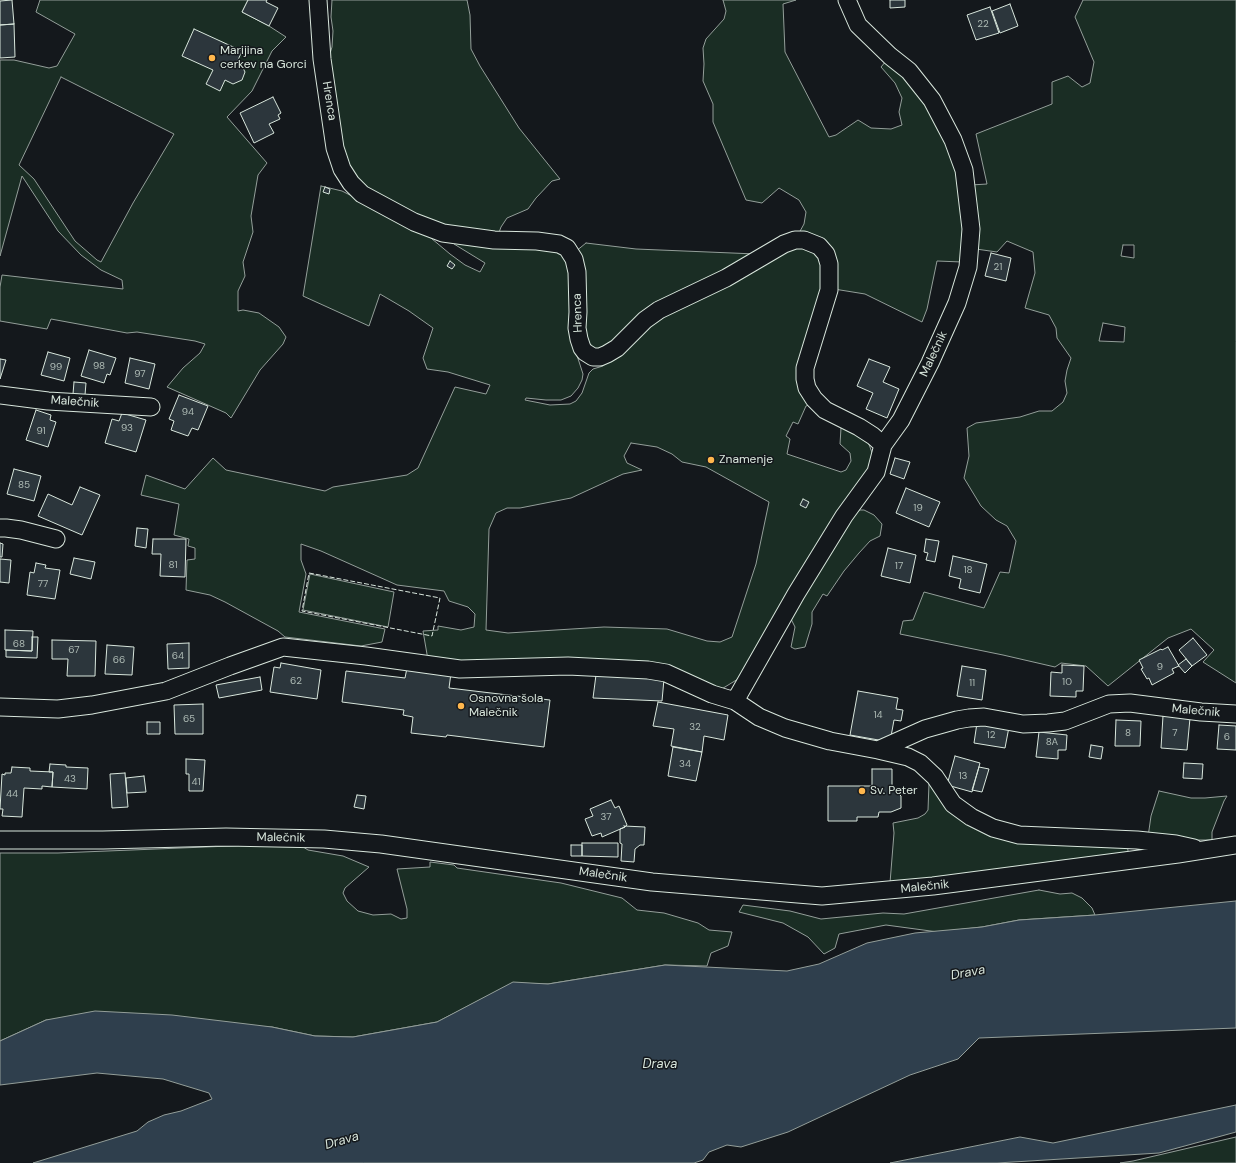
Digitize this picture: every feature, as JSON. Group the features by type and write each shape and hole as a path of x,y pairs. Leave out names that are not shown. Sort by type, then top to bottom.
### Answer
{"street":[{"name":"Hrenca","path":"318,0 322,59 335,148 342,169 351,183 362,194 414,222 443,233 494,240 537,241 560,244 566,248 574,259 577,272 577,328 579,339 585,352 593,357 600,357 617,348 645,320 659,310 726,278 784,244 796,240 804,240 819,246 826,254 829,264 829,290 805,368 807,388 814,399 825,410 874,436 883,446"},
{"name":"Malečnik","path":"735,701 796,594 844,516 876,472 883,446 904,414 930,363 957,303 968,267 972,229 964,170 953,140 932,100 909,71 890,56 858,25 847,0"},
{"name":"Malečnik","path":"0,395 48,401 151,407"},
{"path":"0,528 21,530 56,539"},
{"name":"Malečnik","path":"0,707 58,710 100,704 166,691 283,647 460,668 568,666 648,670 666,673 712,694 735,701 759,717 785,728 830,741 908,757 920,763 935,777 953,804 971,817 993,828 1019,835 1137,840 1176,844 1204,850"},
{"name":"Malečnik","path":"878,750 925,729 956,720 969,718 984,717 1023,724 1048,723 1064,721 1109,704 1130,703 1201,712 1236,714"},
{"name":"Malečnik","path":"0,840 111,840 226,837 324,839 381,844 652,882 822,896 933,886 1236,845"}],"green space":[{"path":"40,0 248,0 242,12 286,37 272,51 252,91 227,117 267,163 258,175 251,216 253,232 243,262 245,276 238,291 238,311 243,310 259,313 279,327 286,337 283,344 260,370 231,418 226,413 167,387 183,368 200,353 205,344 195,341 137,332 127,333 51,319 47,329 0,321 0,287 2,275 123,289 122,280 101,270 81,255 58,231 22,176 0,256 0,60 14,60 49,68 57,66 75,34 36,12","holes":["61,77 174,134 133,203 101,262 75,241 34,179 19,165"]},
{"path":"332,0 467,0 470,15 471,49 519,128 560,179 552,181 528,209 507,218 501,227 497,238 420,219 360,187 341,148 329,57 332,47 333,31 331,17"},
{"path":"723,0 796,0 783,4 785,52 829,137 836,135 858,120 871,128 891,129 902,125 899,112 902,98 895,83 881,67 886,61 909,78 942,129 963,190 962,262 937,261 927,309 922,322 865,294 834,289 828,246 816,236 799,233 804,224 806,212 799,200 779,188 762,203 746,200 713,122 713,104 703,81 703,48 706,39 724,19 726,11"},
{"path":"1083,0 1236,0 1236,683 1203,662 1214,650 1191,629 1168,638 1108,686 1086,666 1061,663 1055,667 900,634 903,621 913,620 924,592 984,608 1000,572 1009,573 1016,541 1007,526 996,520 981,506 964,478 969,456 967,428 976,423 1020,417 1039,411 1052,411 1063,402 1067,393 1065,381 1071,358 1057,338 1056,328 1049,315 1025,308 1035,273 1033,252 1007,241 997,252 976,249 971,185 987,184 976,134 1052,104 1052,82 1068,76 1082,87 1090,83 1094,62 1075,17","holes":["1123,245 1134,245 1134,258 1121,256","1103,323 1125,327 1124,342 1099,341"]},
{"path":"321,186 342,191 425,233 465,265 480,272 485,263 454,244 456,240 541,247 565,255 570,263 573,343 583,374 582,380 578,388 571,396 561,400 526,398 525,400 550,405 570,404 576,401 582,393 589,373 593,369 603,366 647,323 796,244 818,254 826,268 812,330 811,404 806,406 798,424 793,422 786,436 790,439 787,454 841,472 846,470 851,461 850,453 840,444 840,424 867,439 874,458 871,473 738,679 720,690 711,687 518,663 428,660 423,631 438,630 438,626 461,630 474,627 475,614 468,607 449,601 444,591 397,585 321,551 301,544 301,560 306,574 299,612 385,629 382,642 361,646 285,637 278,631 225,602 210,595 186,590 187,560 195,559 195,548 188,546 189,539 174,535 179,504 141,495 146,475 185,489 213,458 226,470 325,491 333,487 407,475 418,468 455,387 486,394 490,385 448,372 427,369 423,358 433,328 409,311 380,294 369,326 303,296","holes":["631,443 657,447 672,454 682,462 706,467 769,502 756,564 732,637 720,642 707,641 667,629 604,627 508,633 486,630 489,529 496,513 507,508 520,508 571,498 623,474 642,470 627,463 624,456"]},
{"path":"586,243 636,249 756,254 608,350 588,348 575,252"},
{"path":"856,510 864,510 874,515 882,524 880,536 870,541 859,553 844,571 827,596 823,594 812,612 812,624 805,647 795,649 791,647 795,627 790,617"},
{"path":"310,574 394,592 388,627 303,610"},
{"path":"929,784 935,784 973,823 1127,845 1129,856 890,883 894,833 893,823 918,818 925,814 928,810"},
{"path":"1159,791 1191,798 1227,796 1212,832 1212,840 1183,840 1148,837 1151,816"},
{"path":"255,845 300,845 308,850 343,856 369,867 345,888 343,893 347,901 358,911 373,915 391,914 401,919 407,918 407,909 397,869 430,867 430,862 454,865 457,868 561,883 622,898 637,910 664,913 698,923 709,930 732,932 728,946 711,953 707,966 665,965 548,984 513,983 437,1022 353,1037 315,1036 272,1027 46,1020 0,1041 0,853 58,853"},
{"path":"1039,890 1060,894 1072,893 1082,898 1092,908 1095,915 1019,920 982,927 938,932 886,925 839,934 835,948 824,954 808,937 783,923 739,912 743,905 790,911 821,919 883,913 904,914"},
{"path":"1236,1137 1236,1163 1120,1163 1133,1161"}],"water":[{"name":"Drava","path":"1236,901 1236,1028 979,1038 958,1059 910,1075 788,1132 741,1147 727,1145 709,1152 703,1160 694,1163 33,1163 137,1131 148,1122 164,1115 181,1111 212,1099 209,1093 163,1079 97,1073 0,1085 0,1041 46,1020 95,1011 172,1015 272,1027 315,1036 353,1037 437,1022 513,982 548,984 665,965 787,971 819,964 867,943 915,933 982,927 1019,920 1095,915"},
{"path":"1236,1105 1236,1132 1159,1153 997,1163 890,1163 1020,1137 1053,1143"}],"building":[{"path":"12,0 14,24 0,25 0,1"},
{"path":"248,0 267,0 266,2 278,8 269,26 242,12"},
{"path":"890,0 905,0 905,7 890,8"},
{"path":"1010,4 1018,26 1000,33 992,11"},
{"path":"990,7 999,33 976,40 967,15"},
{"path":"14,24 15,57 0,58 0,25"},
{"name":"Marijina cerkev na Gorci","path":"194,29 242,51 238,60 245,72 242,80 233,84 225,80 220,91 206,84 213,70 182,56"},
{"path":"273,97 281,113 278,115 280,119 269,124 274,133 254,143 240,113"},
{"path":"325,187 330,189 329,194 323,192"},
{"path":"991,253 1011,258 1006,281 985,276"},
{"path":"450,261 455,265 452,269 447,266"},
{"path":"89,350 116,358 110,375 107,374 104,383 81,376"},
{"path":"48,352 70,358 64,381 41,375"},
{"path":"130,358 155,364 149,389 125,383"},
{"path":"0,359 6,360 0,379"},
{"path":"869,359 890,367 883,382 899,389 887,418 866,409 873,393 857,386"},
{"path":"74,382 86,383 85,395 73,394"},
{"path":"179,395 208,406 198,430 192,428 188,436 171,430 174,421 169,419"},
{"path":"36,410 51,415 50,420 56,422 48,447 26,440"},
{"path":"122,413 146,420 136,452 105,443 112,419 119,421"},
{"path":"895,458 910,462 904,479 890,474"},
{"path":"14,469 41,476 34,501 7,494"},
{"path":"80,487 100,495 82,535 38,516 48,494 72,505"},
{"path":"906,488 940,502 929,527 896,513"},
{"path":"803,499 809,502 806,508 800,505"},
{"path":"137,528 148,529 146,548 135,546"},
{"path":"153,539 186,539 185,577 160,576 161,554 152,554"},
{"path":"926,539 939,541 935,562 926,560 928,553 924,552"},
{"path":"0,543 3,544 2,557 0,557"},
{"path":"888,548 916,555 910,583 881,576"},
{"path":"953,556 987,564 980,593 959,588 961,579 949,576"},
{"path":"74,558 95,562 91,579 70,574"},
{"path":"0,559 11,560 9,583 0,582"},
{"path":"36,563 46,565 45,568 60,570 55,599 27,595 30,572 34,573"},
{"path":"5,630 33,631 32,651 5,650"},
{"path":"32,637 38,637 37,658 6,657 6,650 32,651"},
{"path":"1193,638 1207,655 1192,666 1179,650"},
{"path":"52,640 96,641 95,676 67,676 68,659 52,659"},
{"path":"189,643 189,668 168,669 167,644"},
{"path":"107,645 134,647 132,675 105,674"},
{"path":"1168,647 1179,666 1172,669 1174,673 1152,685 1149,678 1147,679 1141,669 1143,668 1139,660"},
{"path":"1186,659 1192,666 1185,673 1178,665"},
{"path":"281,663 321,670 317,699 270,692 274,667 280,668"},
{"path":"1062,665 1084,666 1083,691 1076,691 1076,697 1050,696 1051,672 1062,673"},
{"path":"962,666 986,670 982,700 957,696"},
{"name":"Osnovna šola Malečnik","path":"407,668 451,673 449,688 550,700 544,747 447,735 446,737 411,733 413,717 403,715 404,710 342,702 346,671 405,678"},
{"path":"596,675 664,679 662,701 593,698"},
{"path":"260,677 262,690 219,698 216,685"},
{"path":"858,691 898,698 896,709 903,710 901,721 894,720 890,742 850,735"},
{"path":"658,702 728,715 724,740 704,736 702,752 671,746 674,729 653,726"},
{"path":"203,704 203,734 175,734 174,705"},
{"path":"1163,716 1190,718 1187,750 1161,748"},
{"path":"1116,720 1141,721 1140,746 1115,746"},
{"path":"147,722 160,722 160,734 147,734"},
{"path":"977,723 1009,727 1005,748 974,743"},
{"path":"1219,725 1236,726 1236,750 1217,749"},
{"path":"1039,732 1067,735 1066,750 1058,750 1058,759 1036,757"},
{"path":"1091,745 1103,747 1101,759 1089,757"},
{"path":"673,747 702,752 696,781 668,776"},
{"path":"955,756 980,763 972,792 947,785"},
{"path":"186,759 205,760 203,791 189,791 189,774 186,774"},
{"path":"1184,763 1203,764 1202,779 1183,778"},
{"path":"50,764 66,765 66,767 88,768 87,789 52,787 53,772 49,772"},
{"path":"12,767 30,768 30,771 53,772 52,787 42,786 42,789 24,788 22,817 2,816 3,809 0,809 2,774 5,775 5,773 11,773"},
{"path":"979,767 989,769 982,792 972,790"},
{"name":"Sv. Peter","path":"872,769 892,769 892,787 901,796 901,808 891,812 879,812 878,817 857,817 857,821 828,821 828,786 872,786"},
{"path":"125,773 128,807 112,808 110,774"},
{"path":"144,776 146,792 127,793 126,778"},
{"path":"357,795 366,796 364,809 354,807"},
{"path":"611,800 615,808 619,806 627,825 602,837 601,833 592,836 585,819 593,816 590,809"},
{"path":"624,826 645,827 644,845 640,845 635,849 634,862 621,861 622,844 620,843 620,829 625,827"},
{"path":"582,843 618,843 618,857 582,856"},
{"path":"571,845 582,845 582,856 571,856"}],"fence":[{"path":"309,573 440,598 432,636 302,611 309,573"}],"place":[{"name":"Marijina cerkev na Gorci","path":"212,58"},
{"name":"Znamenje","path":"711,460"},
{"name":"Osnovna šola Malečnik","path":"461,706"},
{"name":"Sv. Peter","path":"862,791"}]}
